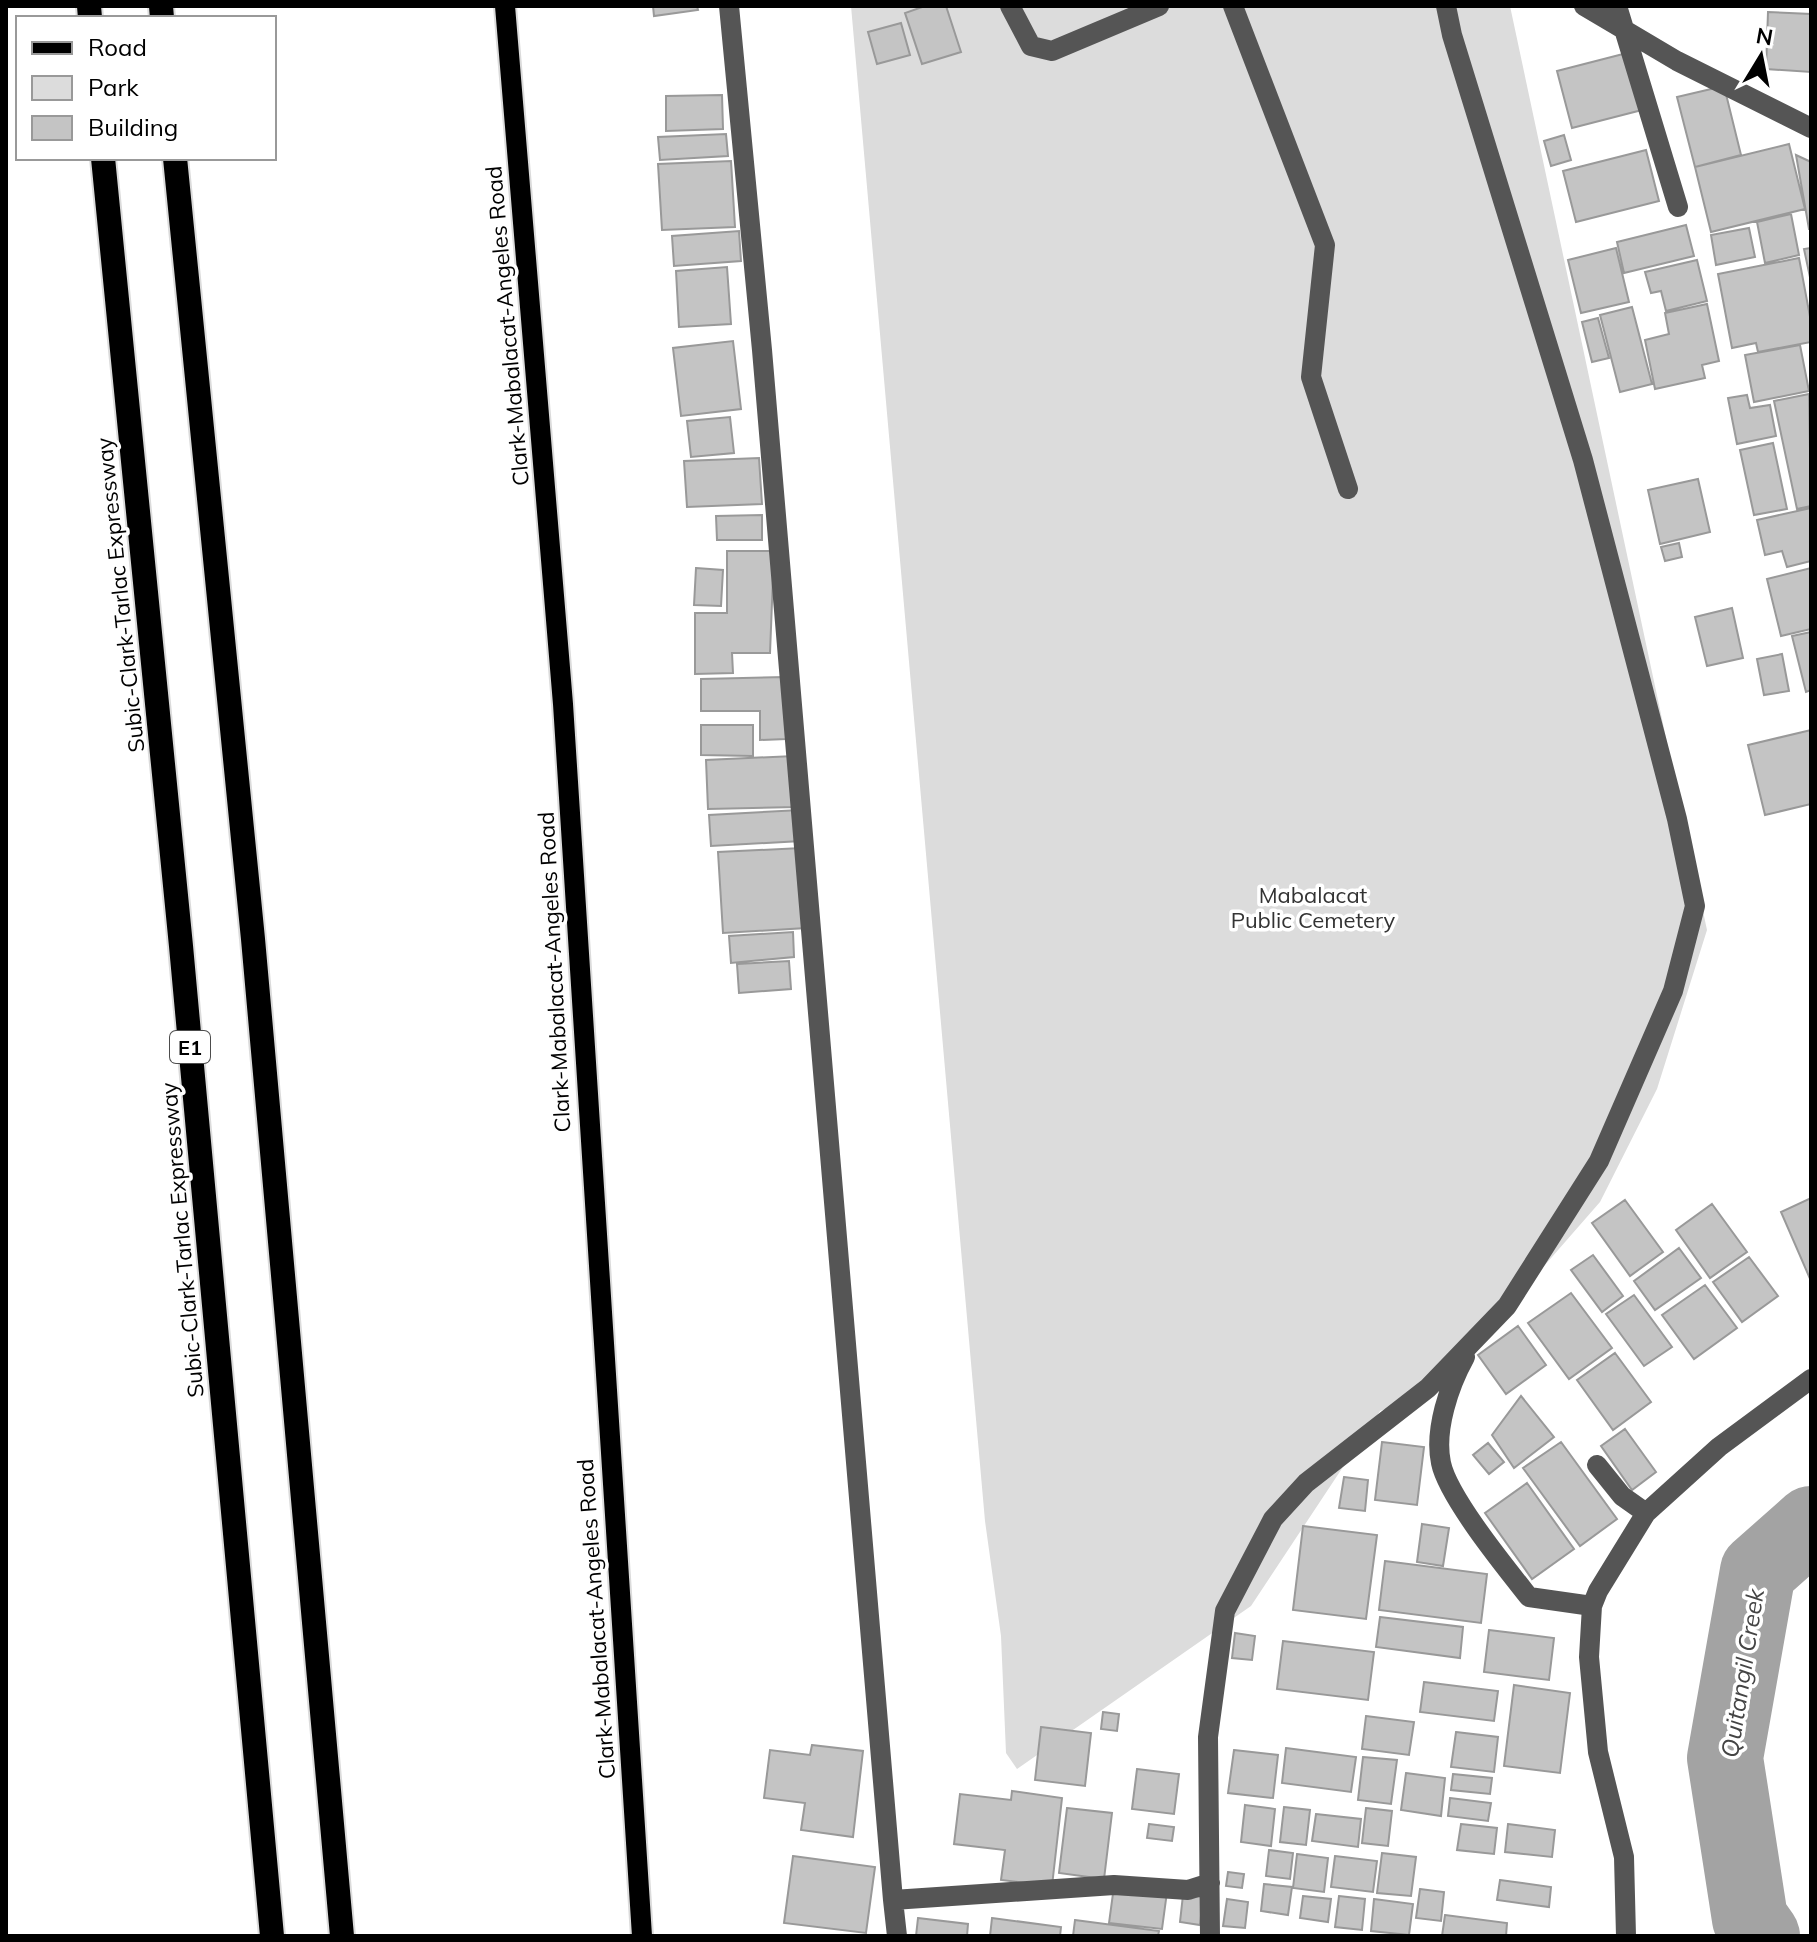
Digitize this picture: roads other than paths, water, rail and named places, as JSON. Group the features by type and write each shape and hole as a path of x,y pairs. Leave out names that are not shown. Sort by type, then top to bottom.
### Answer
{"highway":[{"name":"Subic-Clark-Tarlac Expressway","path":"103,160 181,946 272,1936"},
{"path":"175,160 253,939 342,1936"}],"main road":[{"name":"Clark-Mabalacat-Angeles Road","path":"505,6 563,704 642,1936"}],"street":[{"path":"729,6 763,366 897,1936"},
{"path":"1010,6 1031,46 1052,51 1159,6"},
{"path":"1233,6 1325,245 1311,377 1348,489"},
{"path":"1210,1936 1208,1737 1225,1611 1273,1519 1306,1483 1428,1388 1507,1306 1599,1161 1673,991 1695,906 1677,819 1583,460 1446,6"},
{"path":"1584,6 1624,31 1811,128"},
{"path":"1617,6 1678,207"},
{"path":"1475,1340 1454,1378 1443,1420 1441,1464 1472,1521 1529,1597 1592,1606"},
{"path":"1626,1936 1624,1857 1598,1752 1589,1657 1592,1606 1646,1513 1719,1447 1811,1379"},
{"path":"1597,1465 1622,1496 1646,1513"},
{"path":"893,1900 1114,1885 1188,1890 1210,1883"}],"waterway":[{"name":"Quitangil Creek","path":"1762,1936 1750,1919 1725,1758 1758,1571 1811,1524"}],"park label":[{"name":"Mabalacat Public Cemetery","path":"1313,908"}]}
